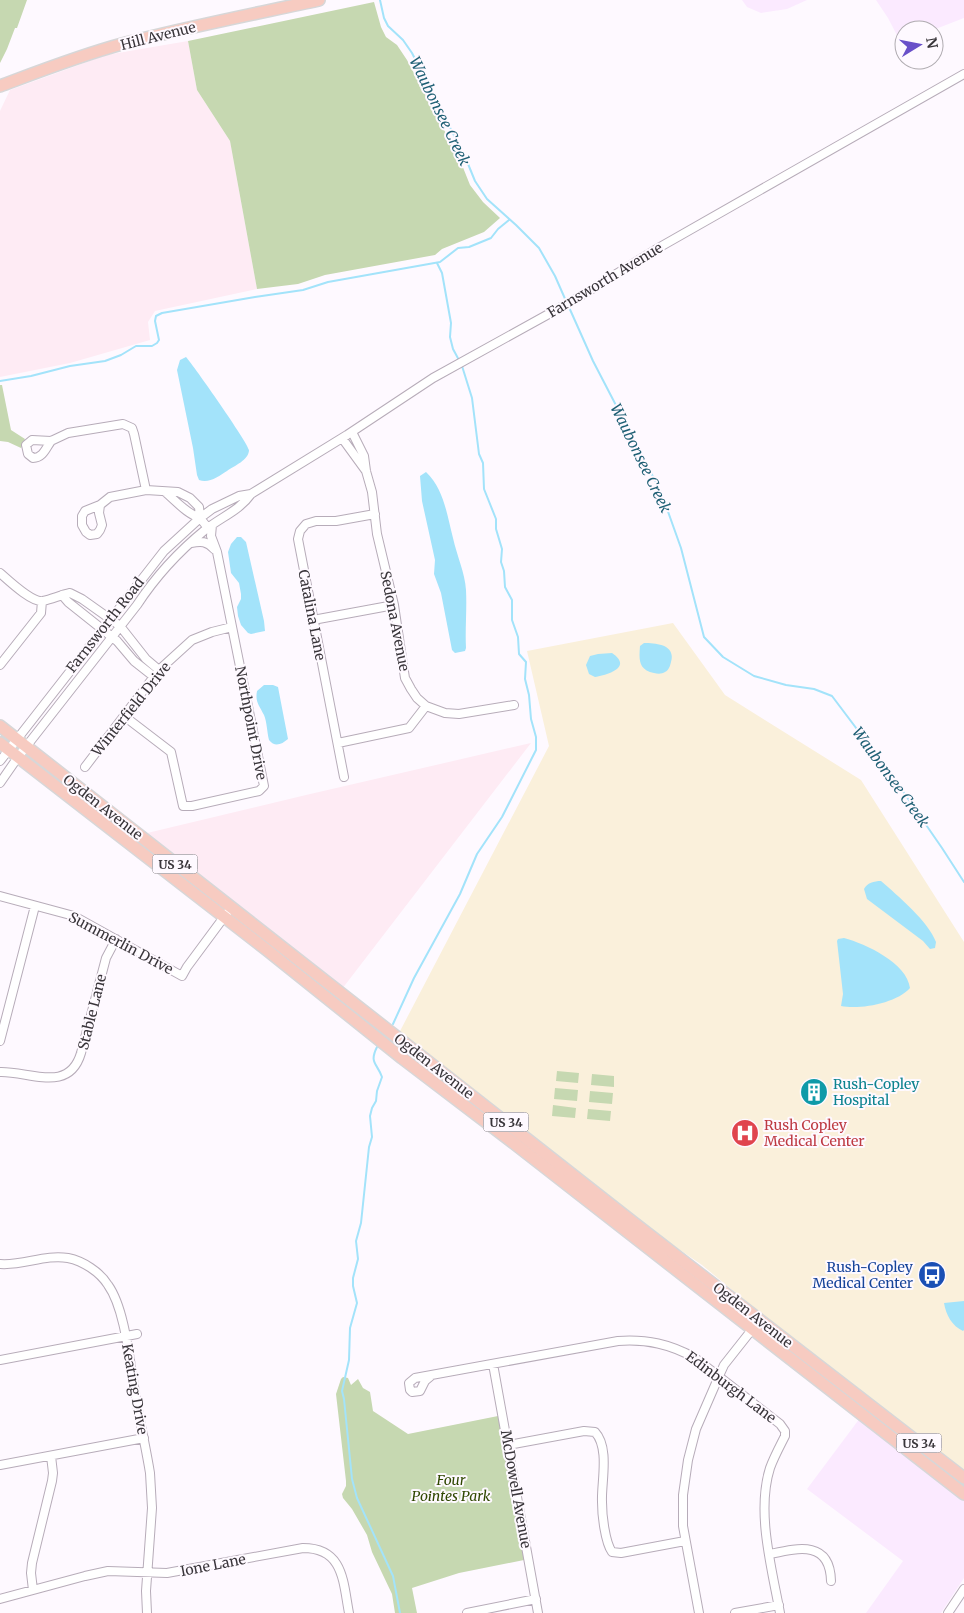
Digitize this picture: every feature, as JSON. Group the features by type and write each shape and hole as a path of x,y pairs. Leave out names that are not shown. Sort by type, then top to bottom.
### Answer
{"main road":[{"name":"Hill Avenue","path":"0,86 120,45 175,30 319,0"},
{"name":"Ogden Avenue","path":"0,726 964,1478"},
{"name":"Ogden Avenue","path":"4,746 964,1494"}],"street":[{"name":"Farnsworth Avenue","path":"200,518 212,509 239,496 251,494 352,432 433,378 574,300 660,247 964,74"},
{"path":"51,441 68,433 123,424 132,428 146,490"},
{"name":"Sedona Avenue","path":"352,432 363,451 372,492 377,534 394,605 405,678 418,698 426,706"},
{"name":"Sedona Avenue","path":"342,438 366,471"},
{"path":"100,505 110,497 146,490 178,492 190,498 199,508 200,518"},
{"path":"165,492 190,515 200,518 210,526"},
{"name":"Farnsworth Avenue","path":"210,526 244,504 251,494"},
{"name":"Catalina Lane","path":"344,777 298,540 300,531 306,524 316,521 336,521 375,514"},
{"name":"Farnsworth Road","path":"17,739 164,551 200,518"},
{"name":"Farnsworth Road","path":"26,747 152,583 188,544 210,526"},
{"name":"Northpoint Drive","path":"124,716 171,752 183,806 192,806 259,791 264,786 217,552 211,536 210,526"},
{"path":"188,544 205,542 211,545 217,552"},
{"path":"0,573 37,601 70,593 76,595 120,626 146,659 159,670"},
{"path":"62,595 68,602 111,636 134,661 153,676"},
{"path":"0,665 41,613 42,601"},
{"path":"313,620 394,605"},
{"name":"Winterfield Drive","path":"85,767 159,670 192,640 232,627"},
{"path":"338,743 409,728 426,706 445,713 459,714 514,705"},
{"path":"0,761 4,746 17,739"},
{"path":"0,783 26,747"},
{"name":"Summerlin Drive","path":"0,896 74,916 182,976 224,918"},
{"path":"0,1041 35,906"},
{"path":"224,918 231,908"},
{"name":"Stable Lane","path":"0,1072 54,1078 67,1074 74,1067 80,1058 106,958 116,939"},
{"name":"Keating Drive","path":"0,1264 42,1258 68,1258 100,1275 112,1291 119,1308 126,1336 152,1494 146,1573 147,1613"},
{"path":"698,1613 685,1541 682,1495 688,1460 696,1429 724,1365 760,1320"},
{"path":"0,1360 137,1334"},
{"name":"Edinburgh Lane","path":"430,1376 618,1341 643,1341 668,1345 695,1358 780,1424 785,1431 785,1436 770,1468 765,1493 765,1521 780,1609"},
{"name":"McDowell Avenue","path":"493,1364 538,1613"},
{"path":"508,1445 584,1431 595,1432 600,1439 602,1448 602,1502 608,1544 612,1552 621,1553 685,1541"},
{"path":"0,1465 144,1438"},
{"path":"34,1590 31,1573 32,1563 52,1482 51,1456"},
{"name":"Ione Lane","path":"0,1599 108,1571 174,1572 303,1548 319,1549 331,1556 338,1565 343,1579 349,1613"},
{"path":"770,1554 796,1548 810,1549 817,1552 830,1568 831,1581"},
{"path":"948,1613 964,1589"},
{"path":"467,1613 536,1599"},
{"path":"735,1613 780,1609"}],"shaded area":[{"path":"742,0 807,0 787,9 761,13 747,7"},
{"path":"876,0 964,0 964,18 944,26 944,20 894,20 894,30"},
{"path":"188,41 197,90 230,141 257,289 155,311 148,322 150,340 70,363 0,377 0,111 10,90 106,55"},
{"name":"Rush Copley Medical Center","path":"673,623 725,695 861,780 964,942 964,1473 795,1342 702,1265 654,1232 399,1033 549,746 527,651"},
{"path":"531,743 342,989 143,834 306,795"},
{"path":"860,1418 964,1498 964,1578 941,1613 866,1613 903,1561 807,1489"}],"green space":[{"path":"0,0 27,0 17,28 15,28 0,63"},
{"path":"374,2 386,37 397,45 407,60 460,160 470,185 483,202 500,218 484,232 442,249 435,255 325,275 298,284 257,289 230,141 197,90 188,41"},
{"path":"0,385 2,385 11,430 25,439 21,448 8,442 0,441"},
{"path":"278,953 328,988 571,1177 518,1141"},
{"path":"557,1071 579,1073 578,1083 556,1081"},
{"path":"592,1074 614,1076 614,1087 591,1085"},
{"path":"555,1088 578,1090 577,1101 554,1099"},
{"path":"590,1091 613,1093 612,1104 589,1102"},
{"path":"553,1105 576,1108 575,1118 552,1116"},
{"path":"588,1109 611,1111 610,1121 587,1119"},
{"name":"Four Pointes Park","path":"343,1377 348,1378 351,1385 358,1379 363,1388 370,1392 373,1411 408,1434 498,1416 524,1560 459,1573 412,1588 417,1613 395,1613 392,1594 372,1552 367,1535 342,1494 346,1481 336,1394"}],"water":[{"path":"186,357 231,420 249,450 247,457 241,462 217,477 206,481 199,480 197,475 177,370 180,360"},
{"path":"426,472 441,494 463,571 466,597 466,648 465,651 455,653 452,650 441,593 434,574 435,560 422,501 420,476"},
{"path":"237,537 241,537 246,542 265,631 248,633 241,625 238,616 237,607 241,594 239,583 231,573 228,552 231,544"},
{"path":"644,643 664,646 671,652 670,666 666,671 661,673 649,672 642,667 640,646"},
{"path":"612,653 620,662 616,670 595,677 589,674 586,665 590,656"},
{"path":"264,685 278,687 288,739 278,744 274,744 269,740 265,718 257,701 257,691"},
{"path":"876,881 881,881 912,909 927,926 936,942 935,948 930,949 923,941 867,899 865,887"},
{"path":"844,938 874,950 894,963 902,970 910,988 896,998 878,1004 858,1007 841,1006 843,994 837,941"},
{"path":"964,1301 963,1331 950,1320 944,1303"}],"waterway":[{"name":"Waubonsee Creek","path":"380,0 388,26 403,40 412,53 466,159 475,181 487,199 539,248 555,276 566,301"},
{"path":"0,381 31,376 70,366 105,361 121,355 136,346 152,346 159,340 155,321 156,316 162,313 303,290 328,282 440,262 458,248 469,247 491,238 509,220"},
{"path":"437,263 442,273 451,323 450,337 453,349 460,362"},
{"name":"Waubonsee Creek","path":"568,305 593,361 661,492 681,548 704,637 723,657 754,676 786,685 814,689 832,696 893,777 964,882"},
{"path":"393,1024 414,978 460,894 477,854 502,817 536,750 536,737 531,719 529,695 525,679 526,662 519,654 518,637 512,620 512,600 505,587 504,571 501,562 502,549 496,529 496,519 484,489 483,463 479,454 472,398 462,366"},
{"path":"377,1047 374,1060 382,1077 370,1116 372,1137 369,1147 361,1223 356,1241 358,1259 353,1278 357,1303 350,1328 349,1360 342,1391 352,1479 357,1498 393,1576 400,1613"}],"place":[{"name":"Rush-Copley Hospital","path":"814,1092"},
{"name":"Rush Copley Medical Center","path":"745,1133"},
{"name":"Rush-Copley Medical Center","path":"932,1275"}]}
